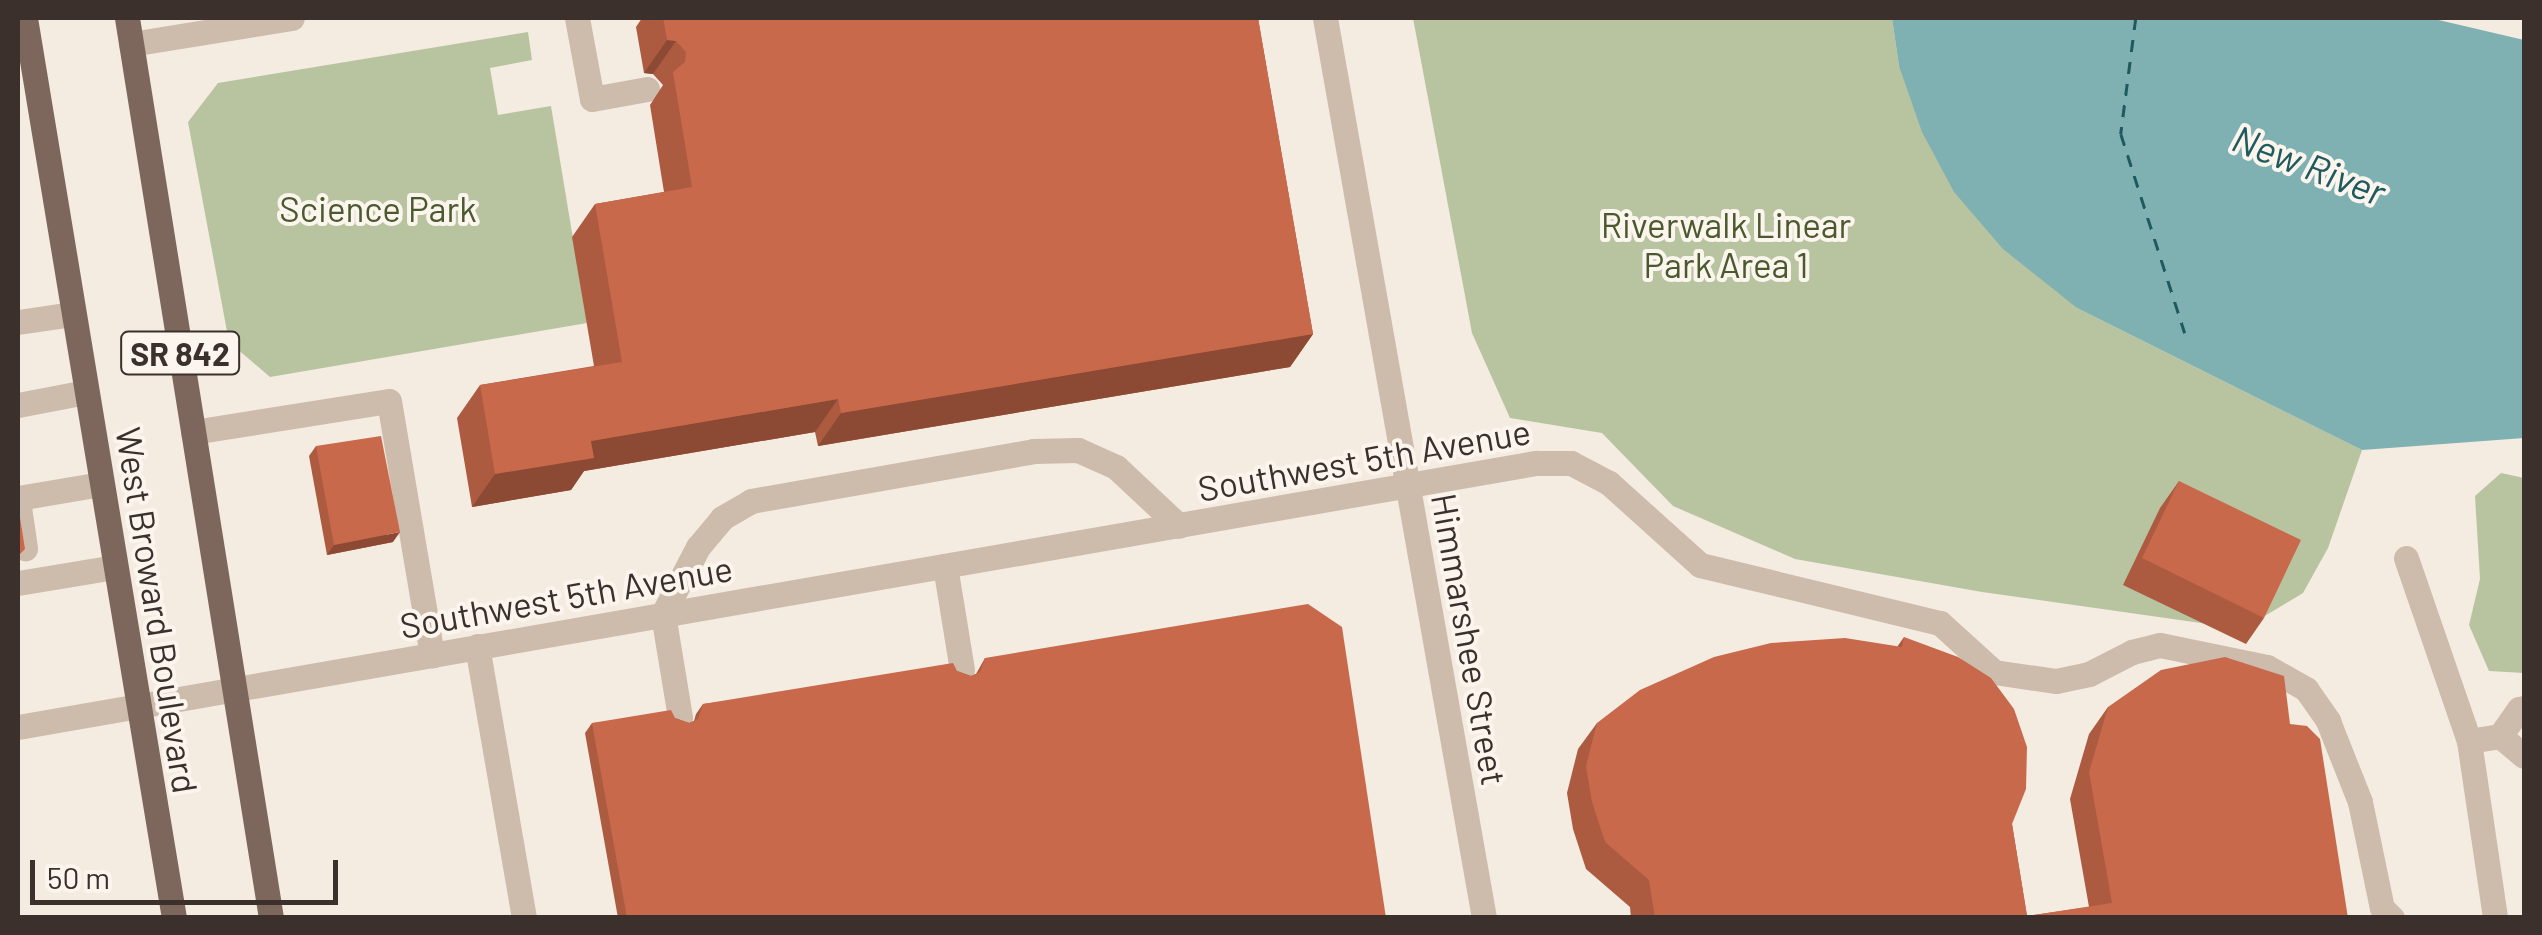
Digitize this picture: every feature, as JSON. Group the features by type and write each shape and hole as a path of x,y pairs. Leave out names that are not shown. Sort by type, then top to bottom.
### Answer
{"main road":[{"name":"West Broward Boulevard","path":"24,18 24,66 86,392 174,918"},
{"name":"West Broward Boulevard","path":"127,18 271,918"}],"street":[{"path":"130,44 292,18"},
{"path":"578,18 592,99 647,89"},
{"name":"Himmarshee Street","path":"1325,18 1484,918"},
{"path":"18,322 72,314"},
{"path":"18,404 86,392"},
{"path":"193,432 389,401 432,654"},
{"path":"680,717 663,614 698,547 722,518 751,501 1034,451 1078,450 1116,467 1180,526"},
{"name":"Southwest 5th Avenue","path":"18,727 1536,462 1572,463 1610,483 1700,565 1940,623 1994,672 2056,681 2089,674 2132,652 2160,645 2268,668 2306,690 2328,720 2360,802 2387,913"},
{"path":"26,548 18,499 101,484"},
{"path":"2406,558 2469,741 2496,918"},
{"path":"945,566 962,670"},
{"path":"18,583 115,567"},
{"path":"477,646 524,918"},
{"path":"2469,741 2500,736 2519,709 2524,708"},
{"path":"2500,736 2524,756"}],"green space":[{"name":"Riverwalk Linear Park Area 1","path":"1413,18 1892,18 1899,66 2077,308 2362,450 2328,548 2303,593 2243,629 1982,592 1795,559 1673,506 1602,433 1510,418 1472,333"},
{"name":"Science Park","path":"528,32 532,60 490,68 498,115 551,106 587,323 270,377 229,342 188,122 218,83"},
{"path":"2501,473 2524,478 2524,673 2489,671 2469,625 2480,579 2475,496"}],"water":[{"name":"New River","path":"1892,18 2430,18 2524,40 2524,438 2362,450 2077,308 2003,249 1954,192 1922,132 1899,66"}],"building":[{"path":"663,18 1258,18 1313,334 841,413 838,399 591,441 594,458 495,474 480,385 622,362 595,204 692,187 673,72 685,62 686,52 676,41 667,40"},
{"path":"381,436 400,532 334,545 316,446"},
{"path":"2179,481 2301,540 2264,618 2142,558"},
{"path":"18,505 25,549 18,556"},
{"path":"1308,604 1342,627 1386,918 627,918 592,723 671,710 675,718 689,723 698,719 703,704 953,663 957,671 971,676 980,672 985,658"},
{"path":"1904,637 1958,657 1991,678 2014,709 2027,747 2026,789 2012,824 2027,916 2112,903 2089,772 2108,707 2161,670 2225,657 2284,676 2290,724 2307,726 2320,739 2348,918 1655,918 1649,880 1605,842 1592,802 1586,766 1597,723 1640,690 1714,657 1771,643 1845,638 1902,647"}],"ferry route":[{"path":"2136,18 2121,134 2185,333"}]}
